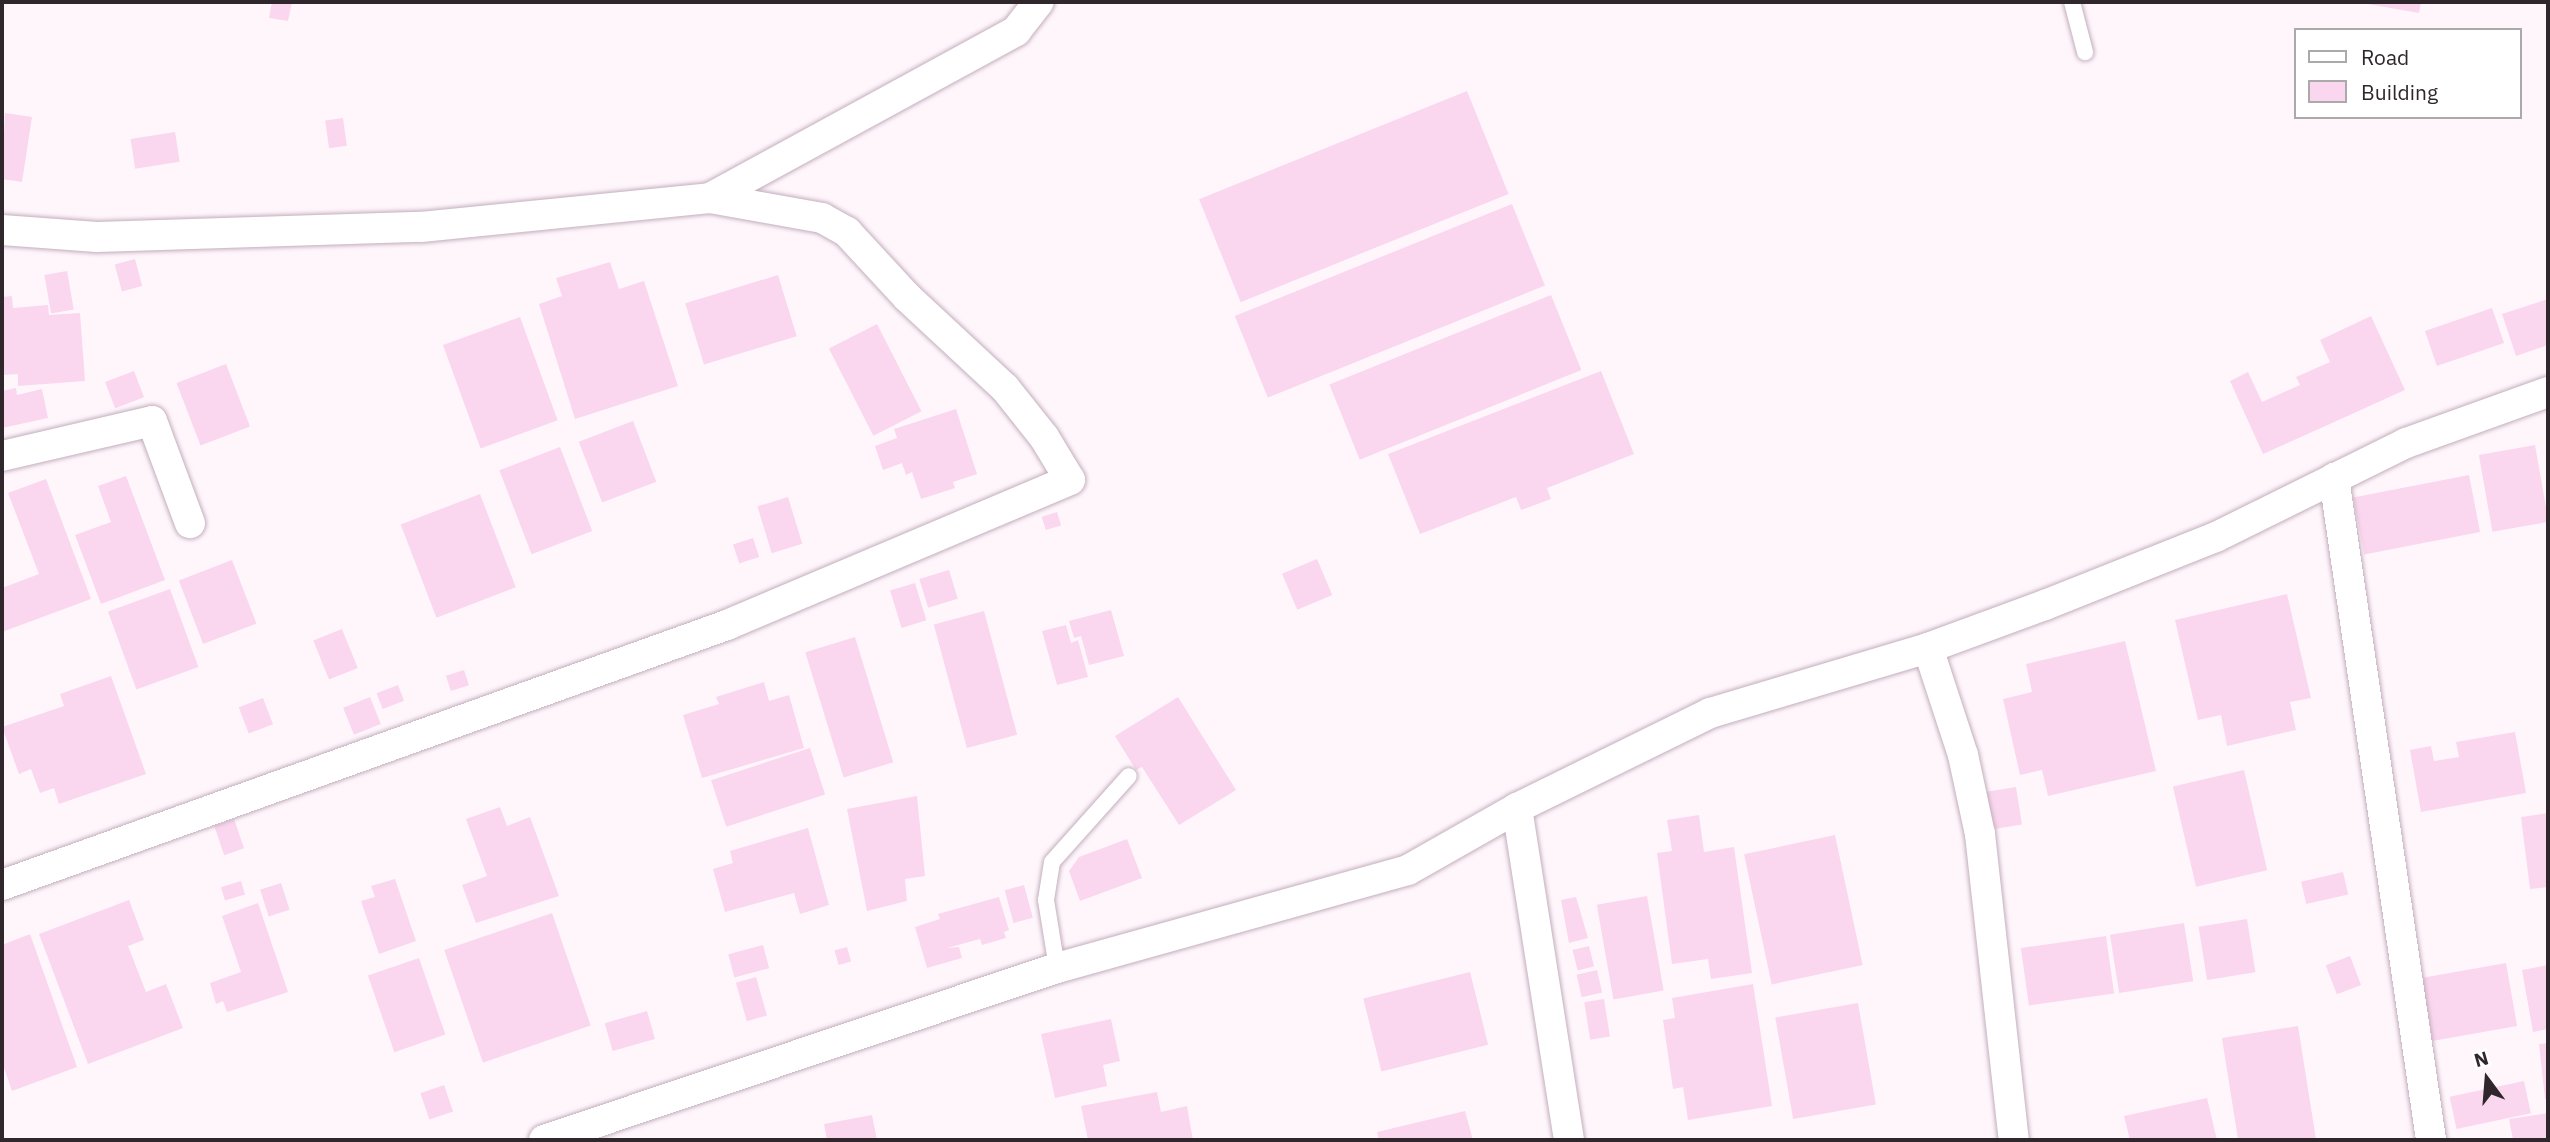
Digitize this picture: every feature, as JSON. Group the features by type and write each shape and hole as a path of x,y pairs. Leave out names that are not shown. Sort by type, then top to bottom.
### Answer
{"street":[{"path":"710,198 1016,31 1039,2"},
{"path":"2,230 97,237 421,227 710,198 822,218 847,232 907,297 1004,388 1044,437 1070,481 727,625 2,885"},
{"path":"544,1140 1057,968 1408,870 1517,808 1710,713 1928,648 2216,537 2406,443 2548,392"},
{"path":"2,456 152,421 190,523"},
{"path":"2334,478 2431,1140"},
{"path":"1928,648 1963,755 1980,834 2014,1140"},
{"path":"1517,808 1569,1140"}],"lane":[{"path":"2072,2 2085,52"},
{"path":"1057,968 1046,900 1052,862 1129,776"}],"building":[{"path":"272,2 292,2 288,21 269,18"},
{"path":"2356,2 2421,2 2419,13"},
{"path":"1467,91 1509,194 1241,302 1199,199"},
{"path":"5,113 32,117 22,182 2,179"},
{"path":"343,118 347,146 329,148 325,121"},
{"path":"175,132 180,162 135,169 131,139"},
{"path":"1512,204 1545,286 1268,398 1235,316"},
{"path":"135,259 142,286 122,291 115,264"},
{"path":"610,262 619,289 644,281 678,386 575,419 539,304 562,296 556,278"},
{"path":"67,271 74,309 51,313 44,275"},
{"path":"778,275 797,336 704,365 685,303"},
{"path":"1551,295 1581,370 1360,460 1329,385"},
{"path":"12,296 13,308 48,305 49,315 80,313 85,381 18,386 18,374 2,375 2,297"},
{"path":"2548,299 2548,345 2516,356 2502,314"},
{"path":"2492,308 2504,343 2437,366 2425,331"},
{"path":"2371,316 2405,390 2263,454 2230,381 2248,372 2262,402 2300,385 2296,377 2330,362 2320,340"},
{"path":"520,317 558,420 481,448 443,345"},
{"path":"877,324 921,411 873,436 829,349"},
{"path":"226,364 250,427 201,446 177,383"},
{"path":"134,371 144,397 115,408 105,382"},
{"path":"1601,371 1634,454 1547,488 1551,499 1521,510 1516,497 1420,534 1388,454"},
{"path":"16,388 17,395 42,389 48,418 2,428 2,391"},
{"path":"956,409 977,474 953,482 955,488 921,499 912,472 906,475 902,463 883,470 875,446 897,438 894,429"},
{"path":"633,421 656,482 602,502 579,442"},
{"path":"2535,445 2548,522 2492,532 2479,455"},
{"path":"560,447 592,531 532,554 499,470"},
{"path":"2469,475 2480,532 2364,554 2353,498"},
{"path":"126,476 165,580 101,604 75,535 111,522 98,486"},
{"path":"46,479 91,599 2,632 2,588 39,574 8,493"},
{"path":"480,494 516,587 436,618 401,524"},
{"path":"788,497 802,544 772,553 757,506"},
{"path":"1057,512 1061,525 1046,530 1042,517"},
{"path":"753,538 759,557 739,564 733,544"},
{"path":"1317,559 1332,595 1297,610 1282,574"},
{"path":"232,560 256,623 203,644 179,580"},
{"path":"949,570 958,599 928,608 919,579"},
{"path":"915,583 926,620 902,628 890,591"},
{"path":"170,589 198,667 136,690 108,612"},
{"path":"2287,594 2311,698 2290,702 2296,730 2227,746 2221,715 2198,720 2175,620"},
{"path":"1111,610 1124,656 1089,665 1081,636 1074,638 1069,621"},
{"path":"984,611 1017,735 967,748 934,624"},
{"path":"1066,625 1071,643 1078,640 1088,677 1057,685 1042,631"},
{"path":"342,629 358,668 329,680 313,641"},
{"path":"855,637 893,762 844,777 805,652"},
{"path":"2125,641 2156,771 2048,796 2042,770 2020,775 2003,699 2032,692 2026,664"},
{"path":"464,670 469,685 451,691 446,676"},
{"path":"111,676 146,774 59,804 54,788 40,793 31,769 19,774 2,727 64,706 60,694"},
{"path":"764,682 769,701 789,695 804,748 702,778 683,715 719,704 716,697"},
{"path":"398,685 404,701 383,709 377,693"},
{"path":"370,697 381,724 354,735 343,708"},
{"path":"1178,697 1236,790 1179,825 1142,767 1136,770 1115,736"},
{"path":"263,698 273,724 249,733 239,707"},
{"path":"2515,732 2526,793 2421,812 2410,750 2431,746 2434,761 2459,757 2456,742"},
{"path":"810,748 825,795 726,827 711,780"},
{"path":"2244,770 2267,870 2196,887 2173,786"},
{"path":"2016,787 2022,825 1986,830 1980,793"},
{"path":"917,796 925,876 905,879 907,901 867,911 847,809"},
{"path":"500,807 507,826 530,817 559,896 476,923 462,885 487,876 466,819"},
{"path":"2548,813 2548,887 2530,889 2521,817"},
{"path":"1699,815 1704,852 1734,847 1752,973 1711,979 1708,959 1672,964 1657,853 1672,851 1667,820"},
{"path":"234,819 244,848 224,855 214,826"},
{"path":"808,828 829,905 800,914 794,893 725,912 713,869 733,863 730,851"},
{"path":"1835,835 1863,965 1772,984 1744,854"},
{"path":"1127,839 1142,878 1080,901 1069,871 1079,857"},
{"path":"2343,872 2348,894 2306,904 2301,882"},
{"path":"395,879 416,941 379,954 361,901 375,897 371,886"},
{"path":"241,881 245,894 225,901 221,887"},
{"path":"281,883 290,910 269,916 260,890"},
{"path":"1024,885 1033,918 1013,923 1005,890"},
{"path":"1647,896 1664,991 1613,999 1597,905"},
{"path":"999,897 1009,930 1004,932 1006,938 982,945 980,939 947,948 959,947 962,958 927,968 915,927 940,919 938,914"},
{"path":"1576,897 1588,938 1569,943 1561,900"},
{"path":"129,900 144,940 128,946 146,992 166,984 183,1028 88,1064 39,934"},
{"path":"258,903 288,992 227,1012 223,1001 216,1004 210,983 241,972 222,916"},
{"path":"552,913 591,1026 483,1063 444,950"},
{"path":"2247,919 2255,972 2207,980 2199,927"},
{"path":"2184,923 2193,981 2119,993 2110,935"},
{"path":"30,934 77,1067 12,1091 2,1062 2,945"},
{"path":"2106,936 2114,993 2029,1005 2021,948"},
{"path":"763,945 769,968 734,977 728,954"},
{"path":"1589,946 1594,966 1578,970 1573,950"},
{"path":"847,947 851,961 839,965 835,951"},
{"path":"2350,956 2361,985 2337,994 2326,965"},
{"path":"419,958 445,1035 394,1052 368,976"},
{"path":"2506,963 2517,1026 2432,1041 2421,978"},
{"path":"2548,965 2548,1029 2533,1032 2522,970"},
{"path":"1597,970 1602,992 1582,997 1577,975"},
{"path":"1470,972 1488,1045 1381,1071 1363,999"},
{"path":"756,977 767,1015 747,1021 736,983"},
{"path":"1753,984 1772,1106 1688,1120 1683,1087 1673,1089 1663,1020 1675,1018 1672,998"},
{"path":"1604,999 1610,1037 1590,1040 1584,1002"},
{"path":"1858,1003 1876,1104 1793,1119 1775,1018"},
{"path":"647,1011 655,1039 613,1051 605,1023"},
{"path":"1111,1019 1120,1061 1103,1065 1107,1086 1055,1098 1041,1034"},
{"path":"2298,1026 2316,1140 2238,1140 2222,1038"},
{"path":"2548,1043 2548,1099 2545,1099 2539,1044"},
{"path":"2524,1081 2531,1113 2457,1129 2450,1097"},
{"path":"444,1085 453,1111 429,1120 420,1093"},
{"path":"1157,1092 1161,1112 1187,1106 1193,1140 1088,1140 1081,1106"},
{"path":"2207,1098 2217,1140 2130,1140 2124,1116"},
{"path":"1465,1111 1473,1140 1379,1140 1377,1132"},
{"path":"2548,1113 2548,1140 2513,1140 2509,1119"},
{"path":"872,1115 877,1140 827,1140 824,1124"}]}
